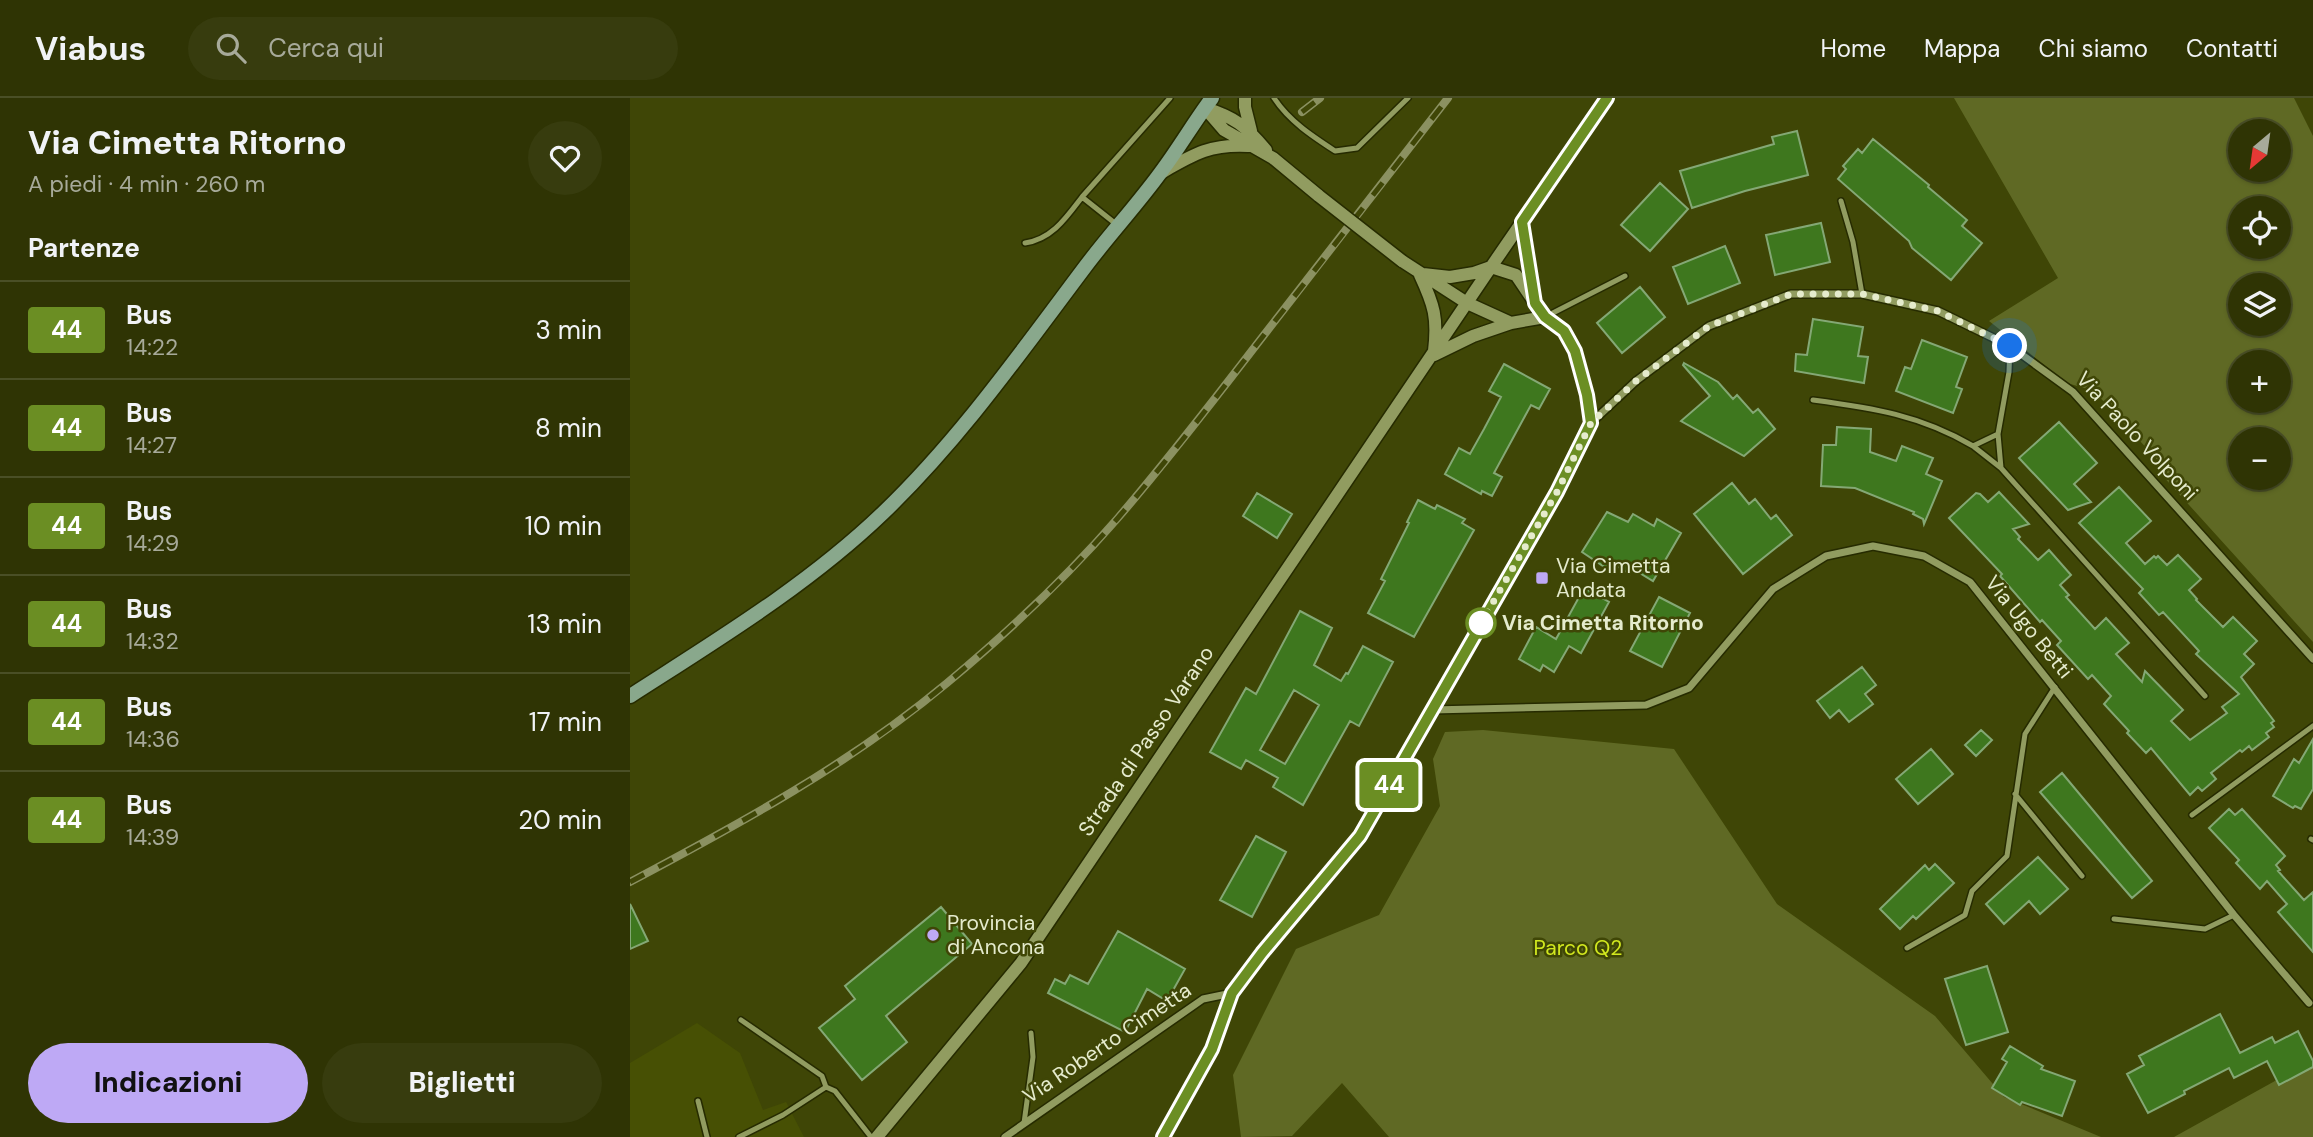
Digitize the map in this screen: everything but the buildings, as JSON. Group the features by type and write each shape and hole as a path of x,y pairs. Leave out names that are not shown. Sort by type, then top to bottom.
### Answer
{"main road":[{"path":"630,696 779,597 882,514 982,405 1161,173 1208,103"}],"street":[{"path":"1245,98 1251,131"},
{"name":"Strada di Passo Varano","path":"877,1137 1021,963 1607,98"},
{"path":"1208,103 1251,131 1273,158"},
{"path":"1208,103 1224,130 1273,158 1402,261 1467,303 1511,323"},
{"path":"1161,173 1196,153 1226,145 1255,147"},
{"path":"1522,222 1535,303"},
{"path":"1163,1137 1212,1049 1232,993 1360,836 1557,492 1591,423 1587,395 1575,351 1564,331 1545,317 1516,275 1491,267 1450,277 1420,274"},
{"path":"1420,274 1434,304 1436,332 1433,355"},
{"name":"Via Paolo Volponi","path":"1591,423 1636,381 1709,326 1791,294 1862,294 1938,311 2010,346 2073,392 2313,659"},
{"path":"1433,355 1473,336 1511,323 1545,317"},
{"name":"Via Ugo Betti","path":"1431,710 1646,705 1689,688 1773,589 1826,556 1873,546 1924,556 1970,582 2234,915 2309,1003"},
{"name":"Via Roberto Cimetta","path":"1005,1137 1203,999 1232,993"}],"lane":[{"path":"1025,243 1040,241 1061,225 1082,197 1170,98"},
{"path":"1274,98 1282,110 1335,151 1357,148 1408,98"},
{"path":"1082,197 1118,226"},
{"path":"1841,201 1853,242 1862,294"},
{"path":"1545,317 1625,276"},
{"path":"2001,468 1998,434 2009,372 2010,346"},
{"path":"1813,400 1905,415 1946,430 1973,446 2001,468 2205,696"},
{"path":"1973,446 1998,434"},
{"path":"1907,948 1965,915 1972,891 2007,856 2025,734 2055,687"},
{"path":"2192,815 2313,726"},
{"path":"2015,794 2082,876"},
{"path":"2114,919 2205,929 2234,915"},
{"path":"741,1020 822,1076 826,1087 835,1091 871,1137"},
{"path":"1024,1124 1033,1057 1031,1033"},
{"path":"738,1137 783,1115 826,1087"},
{"path":"698,1101 707,1137"}],"shaded area":[{"path":"697,1023 740,1053 763,1110 786,1102 804,1137 630,1137 630,1063"}],"green space":[{"path":"1954,98 2294,98 2313,136 2313,642 2161,474 2162,465 2094,391 2067,383 1989,321 2058,278"},
{"name":"Parco Q2","path":"1483,730 1674,749 1777,904 1935,1016 2004,1097 2101,1137 1389,1137 1342,1083 1292,1136 1241,1137 1233,1075 1296,949 1379,915 1440,806 1433,759 1445,732"},
{"path":"2313,1060 2313,1137 2174,1137"}],"railway":[{"path":"1302,112 1320,98"},
{"path":"630,882 794,791 872,740 947,683 1035,605 1077,563 1155,474 1448,98"}],"bus line":[{"name":"44","path":"1163,1137 1212,1049 1232,993 1360,836 1557,492 1591,423 1587,395 1575,351 1564,331 1545,317 1535,303 1522,222 1607,98"}],"place":[{"name":"Via Cimetta Andata","path":"1542,578"},
{"name":"Via Cimetta Ritorno","path":"1481,623"},
{"name":"Provincia di Ancona","path":"933,935"}],"route":[{"path":"1481,623 1557,492 1591,423 1636,381 1709,326 1791,294 1862,294 1938,311 2010,346"}]}
